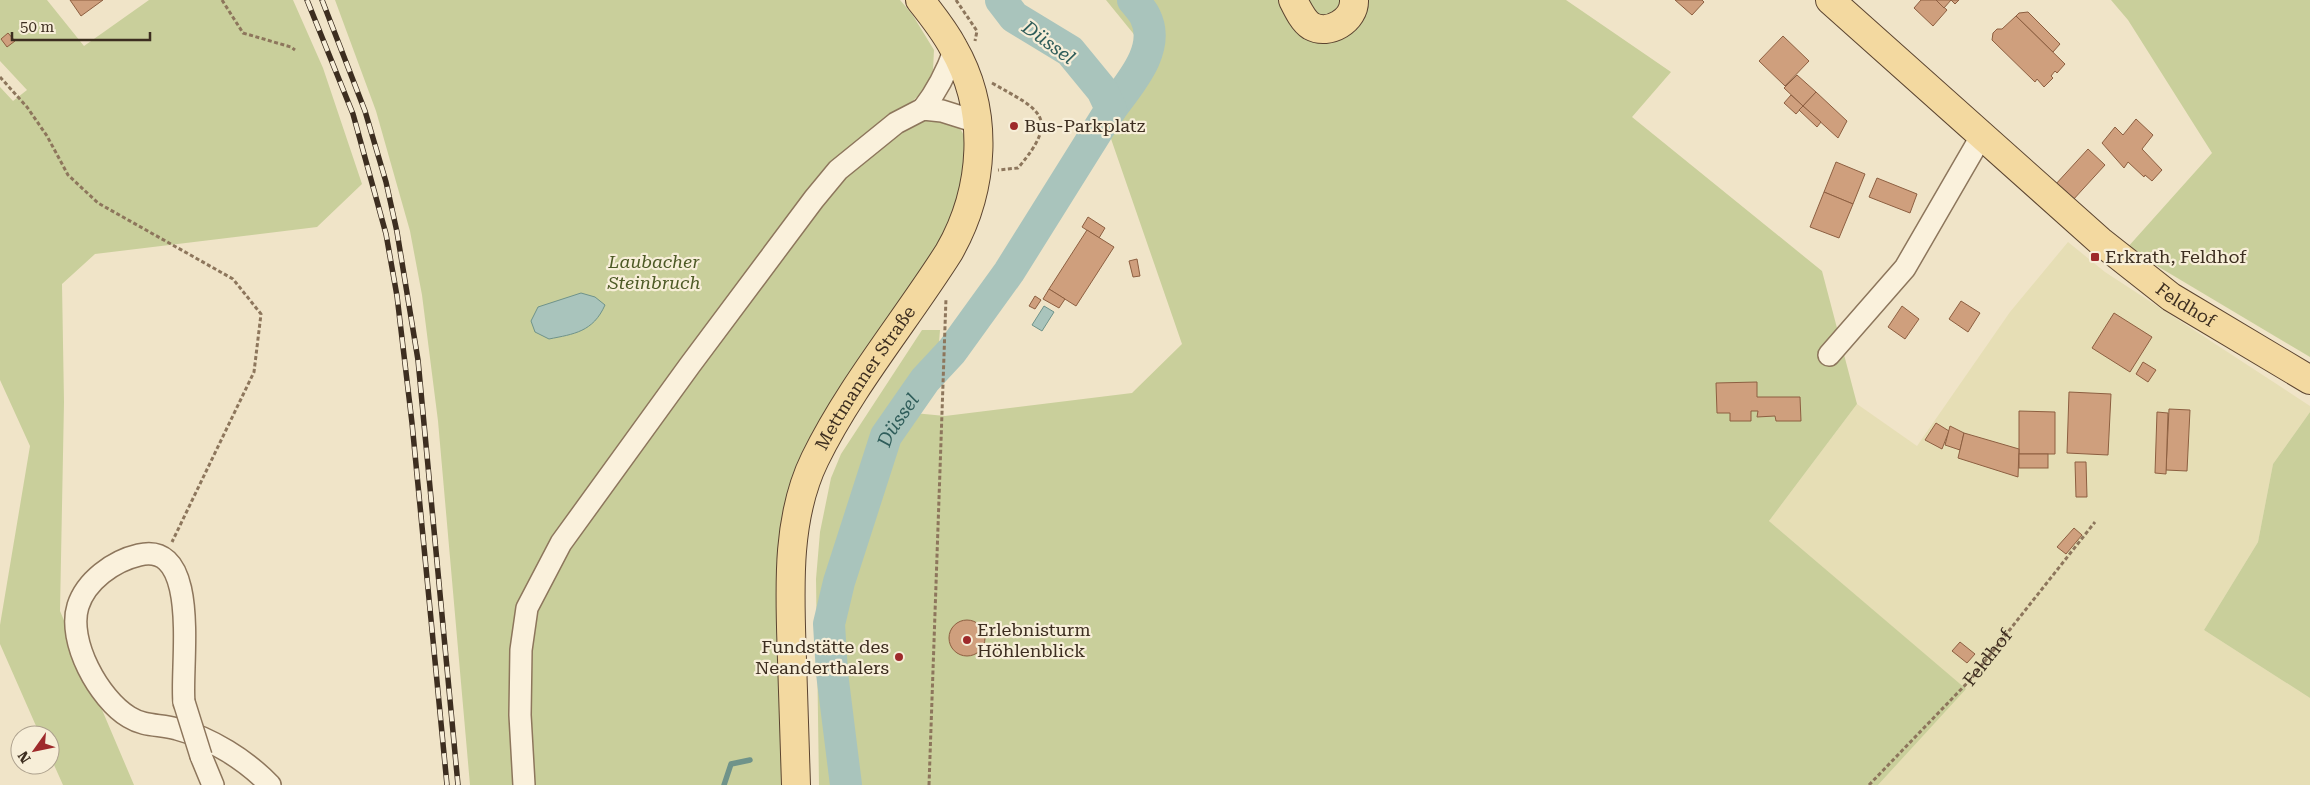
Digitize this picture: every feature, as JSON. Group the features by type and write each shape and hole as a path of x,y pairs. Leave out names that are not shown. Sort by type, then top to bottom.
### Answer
{"main road":[{"name":"Mettmanner Straße","path":"796,785 790,605 792,551 800,502 814,460 833,426 933,278 960,234 974,192 978,156 978,122 970,85 968,44 920,0"},
{"path":"1293,0 1310,26 1320,29 1332,28 1346,20 1351,14 1354,0"},
{"name":"Feldhof","path":"1830,0 2100,241 2171,298 2310,380"}],"lane":[{"path":"524,785 520,715 521,650 527,608 560,543 814,199 838,170 871,141 896,123 923,109 936,92 950,64 968,44"},
{"path":"923,109 942,111 978,122"},
{"path":"1829,355 1905,268 1982,135"},
{"path":"214,785 201,756 184,702 182,686 185,615 181,586 175,569 164,558 141,554 96,577 81,597 74,618 78,642 90,671 114,706 130,717 146,725 176,728 224,748 270,785"}],"path":[{"path":"222,0 243,33 291,47 295,50"},
{"path":"956,0 977,31 968,44"},
{"path":"0,77 27,107 47,136 68,175 98,203 233,279 260,314 254,372 164,558"},
{"path":"988,79 1032,106 1040,116 1041,132 1030,154 1018,168 999,169 996,174"},
{"path":"928,785 945,309"},
{"name":"Feldhof","path":"1869,785 1970,680 2095,522"}],"shaded area":[{"path":"2068,242 2105,272 2310,406 2310,412 2273,464 2258,542 2204,630 2310,698 2310,785 1878,785 1965,689 1769,521 1857,404 1917,446 2010,312"}],"green space":[{"path":"0,0 47,0 84,46 149,0 293,0 323,68 362,184 317,227 95,254 62,284 64,402 60,611 134,785 63,785 59,775 60,725 36,725 0,644 0,625 30,446 0,380 0,87 13,101 27,90 0,61"},
{"name":"Laubacher Steinbruch","path":"335,0 900,0 912,14 934,50 933,70 924,91 902,110 937,118 957,126 963,135 966,147 962,180 944,236 807,461 785,785 470,785 438,421 422,295 410,231 376,111"},
{"path":"1106,0 1566,0 1671,72 1632,117 1822,271 1857,404 1769,521 1966,689 1878,785 819,785 816,579 820,532 831,478 841,454 922,330 940,330 936,381 914,413 945,416 1132,393 1182,344 1109,133 1150,54"},
{"path":"2111,0 2310,0 2310,357 2127,248 2212,153 2128,20"},
{"path":"2310,412 2310,698 2204,630 2258,542 2273,464"}],"water":[{"path":"581,293 595,297 605,305 595,321 575,333 549,339 535,332 531,321 538,307"},
{"path":"1044,306 1054,312 1042,331 1032,325"}],"building":[{"path":"70,0 103,0 81,16"},
{"path":"1675,0 1702,0 1704,2 1692,15"},
{"path":"1921,0 1936,0 1947,10 1933,26 1914,8"},
{"path":"1936,0 1951,0 1944,8"},
{"path":"1951,0 1959,0 1955,4"},
{"path":"2028,12 2060,44 2053,52 2016,16 2019,13"},
{"path":"2016,16 2065,64 2057,73 2055,71 2051,76 2053,78 2044,87 2037,79 2035,82 1992,40 1993,33 1997,29 2002,29"},
{"path":"8,33 15,41 7,47 1,39"},
{"path":"1783,36 1809,61 1785,86 1759,61"},
{"path":"1797,75 1816,92 1803,106 1784,88"},
{"path":"1816,92 1847,121 1838,138 1803,106"},
{"path":"1791,95 1803,106 1796,114 1784,103"},
{"path":"1803,106 1821,122 1817,127 1799,110"},
{"path":"2136,119 2153,135 2142,149 2162,170 2152,181 2145,175 2144,177 2128,162 2124,168 2102,143 2115,127 2123,135"},
{"path":"2088,149 2105,165 2072,201 2055,185"},
{"path":"1836,162 1865,174 1853,204 1824,192"},
{"path":"1877,178 1917,194 1910,213 1869,197"},
{"path":"1824,192 1853,204 1839,238 1810,227"},
{"path":"1088,217 1105,228 1099,238 1082,227"},
{"path":"1087,230 1114,247 1076,306 1049,289"},
{"path":"1137,259 1140,276 1133,277 1129,261"},
{"path":"1049,289 1065,299 1059,308 1043,299"},
{"path":"1035,296 1041,300 1035,309 1029,306"},
{"path":"1961,301 1980,313 1968,332 1949,319"},
{"path":"1902,306 1919,319 1905,339 1888,327"},
{"path":"2114,313 2152,337 2130,372 2092,348"},
{"path":"2143,362 2156,370 2148,382 2136,374"},
{"path":"1757,382 1757,397 1800,397 1801,421 1776,421 1775,416 1757,417 1758,411 1751,411 1751,421 1730,421 1730,413 1717,413 1716,383"},
{"path":"2069,392 2111,394 2108,455 2067,453"},
{"path":"2169,409 2190,410 2187,471 2166,470"},
{"path":"2019,411 2055,412 2055,454 2019,454"},
{"path":"2157,412 2168,413 2166,474 2155,473"},
{"path":"1936,423 1949,431 1942,449 1925,440"},
{"path":"1950,426 1964,433 1960,450 1945,445"},
{"path":"1964,433 2019,449 2018,477 1958,458"},
{"path":"2019,454 2048,454 2048,468 2019,468"},
{"path":"2075,462 2086,462 2087,497 2076,497"},
{"path":"2074,528 2082,535 2066,554 2057,547"},
{"name":"Erlebnisturm Höhlenblick","path":"967,620 974,621 980,625 984,631 984,645 980,651 974,655 967,656 960,655 954,651 950,645 949,638 950,631 954,625 960,621"},
{"path":"1960,642 1975,654 1967,663 1952,651"}],"waterway":[{"name":"Düssel","path":"846,785 832,673 829,624 839,582 886,436 925,380 952,351 1009,272 1111,109 1102,90 1070,51 1014,17 1001,0"},
{"name":"Düssel","path":"1111,109 1141,66 1149,41 1149,28 1145,16 1133,0"},
{"path":"724,785 731,764 750,760"}],"railway":[{"path":"307,0 353,114 386,234 397,296 412,423 447,785"},
{"path":"322,0 365,111 386,182 397,232 418,360 458,785"}],"place":[{"name":"Bus-Parkplatz","path":"1014,126"},
{"name":"Erkrath, Feldhof","path":"2095,257"},
{"name":"Erlebnisturm Höhlenblick","path":"967,640"},
{"name":"Fundstätte des Neanderthalers","path":"899,657"}]}
